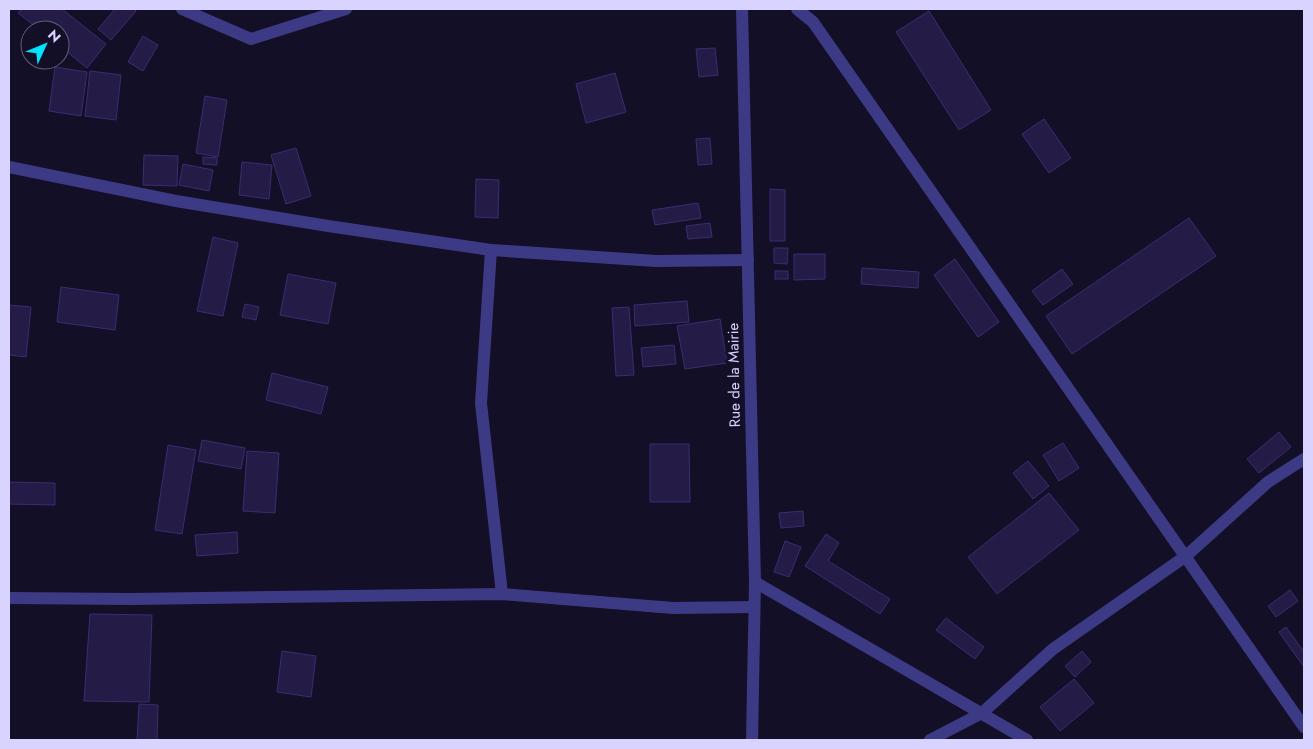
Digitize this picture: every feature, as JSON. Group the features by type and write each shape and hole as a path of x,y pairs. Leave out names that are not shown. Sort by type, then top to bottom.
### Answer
{"street":[{"path":"182,9 251,39 346,9"},
{"name":"Rue de la Mairie","path":"742,9 755,582 752,740"},
{"path":"797,9 813,22 1304,727"},
{"path":"9,166 176,201 491,250 656,261 748,260"},
{"path":"491,250 481,403 502,594"},
{"path":"930,740 982,713 1053,649 1186,556 1268,482 1304,459"},
{"path":"755,582 1027,740"},
{"path":"10,601 502,594 673,608 754,607"}],"building":[{"path":"22,9 62,9 106,44 87,68 70,54 70,20 27,20 18,13"},
{"path":"115,9 134,9 136,11 111,40 98,29"},
{"path":"929,11 991,110 959,130 896,32"},
{"path":"143,36 158,45 143,71 128,62"},
{"path":"715,48 718,75 699,77 696,49"},
{"path":"70,69 87,72 81,116 49,111 55,70"},
{"path":"90,71 121,75 116,120 85,116"},
{"path":"615,73 626,112 586,123 576,84"},
{"path":"205,96 227,100 218,157 196,153"},
{"path":"1044,119 1071,158 1049,173 1022,134"},
{"path":"710,138 712,164 698,165 696,139"},
{"path":"296,148 311,196 286,204 271,155"},
{"path":"144,155 178,156 177,186 143,185"},
{"path":"203,157 217,158 217,165 203,164"},
{"path":"242,162 272,165 269,199 239,195"},
{"path":"183,164 213,170 209,191 179,185"},
{"path":"476,179 499,180 498,218 475,217"},
{"path":"770,189 785,190 785,241 770,241"},
{"path":"698,203 701,218 655,225 652,210"},
{"path":"1189,218 1216,256 1072,354 1046,316"},
{"path":"710,223 712,237 688,239 686,226"},
{"path":"213,237 238,243 223,316 197,311"},
{"path":"774,248 788,248 787,264 774,263"},
{"path":"794,254 825,254 825,279 794,280"},
{"path":"955,259 999,322 978,337 934,275"},
{"path":"862,268 919,272 918,288 861,284"},
{"path":"1062,269 1073,284 1043,305 1032,291"},
{"path":"775,271 788,271 788,279 775,279"},
{"path":"288,274 336,283 328,324 280,315"},
{"path":"61,287 119,295 115,330 57,322"},
{"path":"687,301 689,322 635,326 634,305"},
{"path":"245,304 259,307 256,320 242,317"},
{"path":"9,305 31,307 26,357 9,355"},
{"path":"629,307 634,375 616,376 612,308"},
{"path":"720,319 727,363 685,369 677,326"},
{"path":"674,345 676,364 643,367 641,348"},
{"path":"272,373 328,387 321,414 266,400"},
{"path":"1279,432 1291,447 1259,473 1247,459"},
{"path":"202,440 245,448 241,469 198,461"},
{"path":"1063,443 1079,468 1059,481 1043,455"},
{"path":"650,444 689,444 690,502 650,502"},
{"path":"168,445 196,450 182,534 155,530"},
{"path":"247,451 279,453 275,513 243,511"},
{"path":"1028,461 1049,486 1033,499 1013,473"},
{"path":"9,482 55,483 55,505 9,504"},
{"path":"1049,493 1079,530 997,594 968,557"},
{"path":"803,511 804,526 781,528 779,513"},
{"path":"237,532 238,553 197,556 195,535"},
{"path":"826,534 839,543 828,561 890,599 880,614 805,566"},
{"path":"785,541 801,547 789,577 774,572"},
{"path":"1290,590 1298,601 1276,617 1268,606"},
{"path":"90,614 152,615 149,702 84,701"},
{"path":"946,618 984,647 975,659 936,630"},
{"path":"1286,627 1304,652 1304,667 1279,632"},
{"path":"282,651 316,656 311,697 277,692"},
{"path":"1082,651 1091,662 1075,677 1065,666"},
{"path":"1074,679 1094,703 1060,731 1040,707"},
{"path":"139,704 158,705 157,740 137,740"}]}
